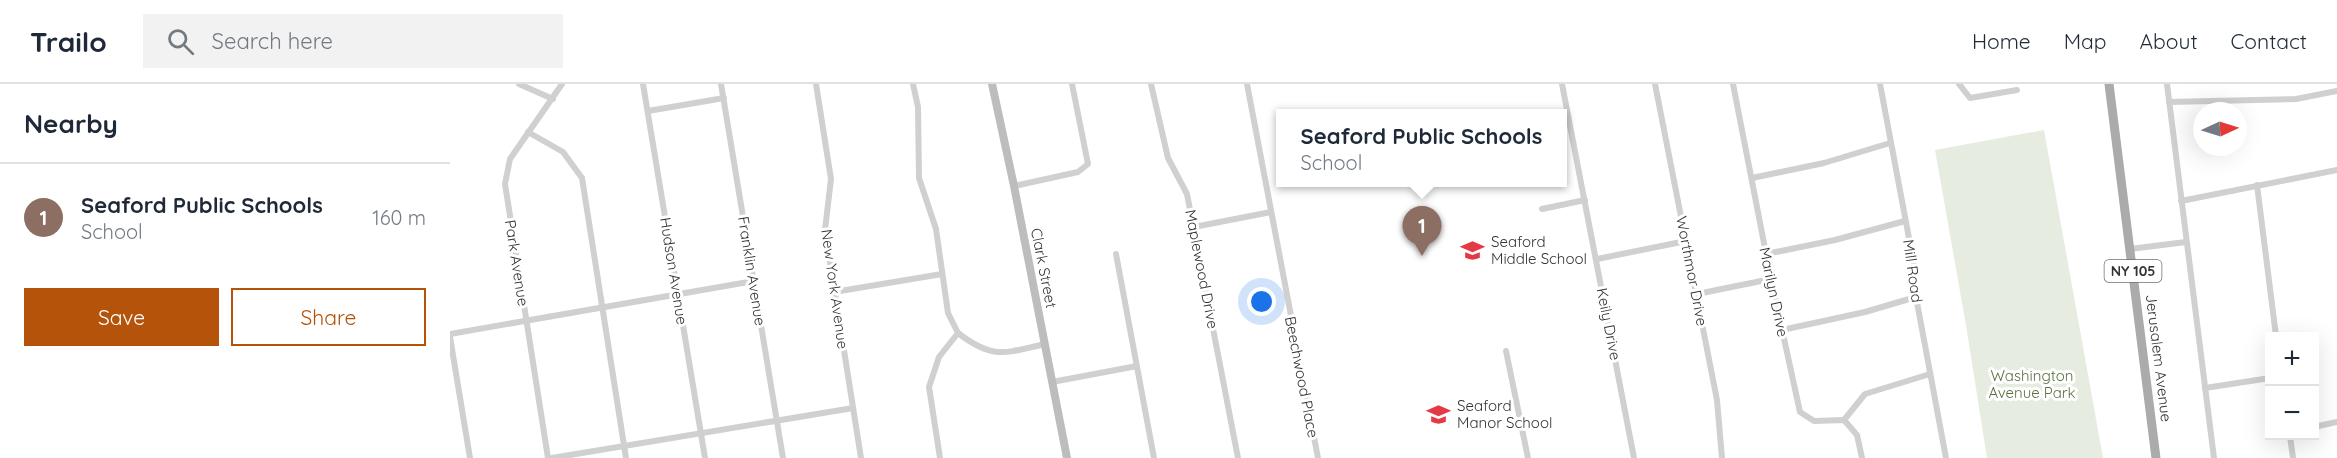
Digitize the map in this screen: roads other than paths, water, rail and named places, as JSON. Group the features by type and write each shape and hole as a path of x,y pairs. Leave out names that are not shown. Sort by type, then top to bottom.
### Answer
{"main road":[{"name":"Jerusalem Avenue","path":"2109,84 2156,458"}],"street":[{"path":"519,84 553,99"},
{"name":"Park Avenue","path":"550,458 525,321 505,184 510,159 562,84"},
{"name":"Hudson Avenue","path":"643,84 705,458"},
{"name":"Franklin Avenue","path":"721,84 783,458"},
{"name":"New York Avenue","path":"816,84 831,179 825,230 861,458"},
{"path":"912,84 918,107 919,178 936,229 948,313 958,333 987,351 1011,352 1045,344"},
{"name":"Clark Street","path":"992,84 1067,458"},
{"path":"1014,186 1078,172 1088,164 1072,84"},
{"name":"Maplewood Drive","path":"1151,84 1168,158 1187,194 1238,458"},
{"name":"Beechwood Place","path":"1247,84 1318,458"},
{"name":"Keily Drive","path":"1562,84 1567,109"},
{"name":"Worthmor Drive","path":"1654,84 1717,400 1722,458"},
{"name":"Marilyn Drive","path":"1733,84 1800,412 1814,421 1844,420"},
{"name":"Mill Road","path":"1880,84 1916,270 1916,297 1947,458"},
{"path":"1959,84 1970,98 2017,90"},
{"path":"2167,84 2214,458"},
{"path":"2169,102 2296,99 2337,91"},
{"path":"648,111 724,98"},
{"name":"Keily Drive","path":"1567,109 1634,458"},
{"path":"528,132 563,152 582,178 626,458"},
{"path":"1752,178 1824,164 1890,143"},
{"path":"2181,201 2337,170"},
{"path":"2257,185 2275,332"},
{"path":"1542,209 1585,200"},
{"path":"1194,227 1271,212"},
{"path":"1766,254 1835,240 1905,221"},
{"path":"1596,259 1686,241"},
{"path":"2130,249 2186,242"},
{"path":"1116,254 1154,458"},
{"path":"834,292 942,274"},
{"path":"1697,294 1771,279"},
{"path":"470,458 450,335 754,281"},
{"path":"1782,330 1865,312 1916,297"},
{"path":"940,458 929,387 939,357 958,333"},
{"path":"1506,351 1528,458"},
{"path":"1052,382 1137,366"},
{"path":"1862,458 1857,435 1844,420 1865,394 1930,374"},
{"path":"2205,388 2265,379"},
{"path":"550,458 853,408"},
{"path":"2319,426 2337,423"},
{"path":"2291,440 2293,458"}],"place":[{"name":"Seaford Middle School","path":"1473,250"},
{"name":"Seaford Public Schools","path":"1422,256"},
{"name":"Seaford Manor School","path":"1439,414"}],"park label":[{"name":"Washington Avenue Park","path":"2032,384"}]}
